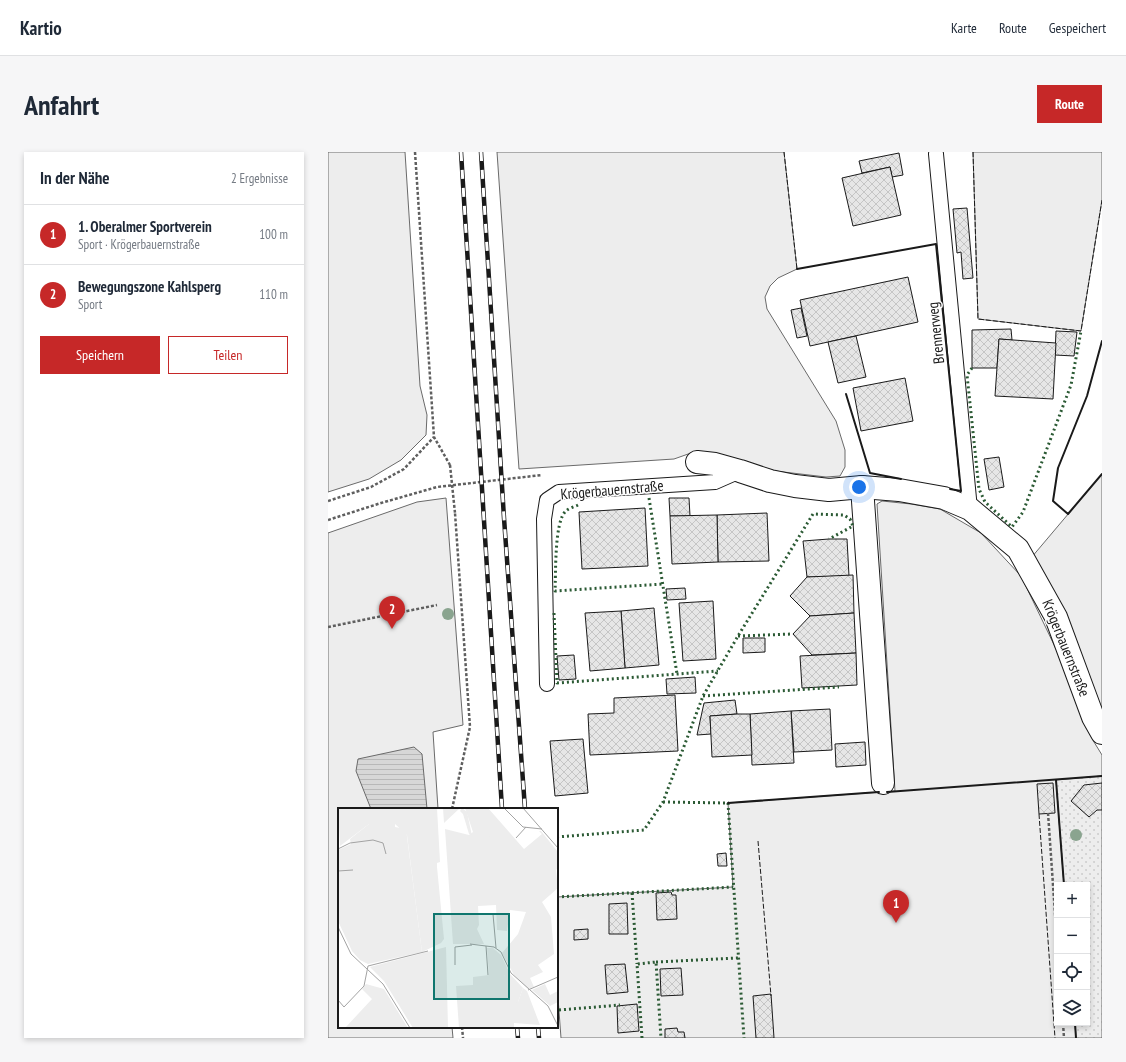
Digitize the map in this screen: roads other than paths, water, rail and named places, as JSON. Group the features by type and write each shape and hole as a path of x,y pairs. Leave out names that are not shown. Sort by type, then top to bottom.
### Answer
{"street":[{"name":"Krögerbauernstraße","path":"697,462 715,464 770,481 795,486 829,490 862,487 899,490 944,498 970,509 1018,549 1056,617 1073,659 1093,717 1102,733"},
{"path":"862,487 883,783"}],"lane":[{"name":"Brennerweg","path":"936,154 970,509"},
{"name":"Krögerbauernstraße","path":"547,684 544,519 547,500 559,492 715,482 740,471"}],"railway":[{"path":"461,152 502,808"},
{"path":"481,152 504,518 525,808"},
{"path":"517,1028 518,1038"},
{"path":"538,1028 539,1038"}],"place":[{"name":"Bewegungszone Kahlsperg","path":"392,629"},
{"name":"1. Oberalmer Sportverein","path":"896,923"}]}
